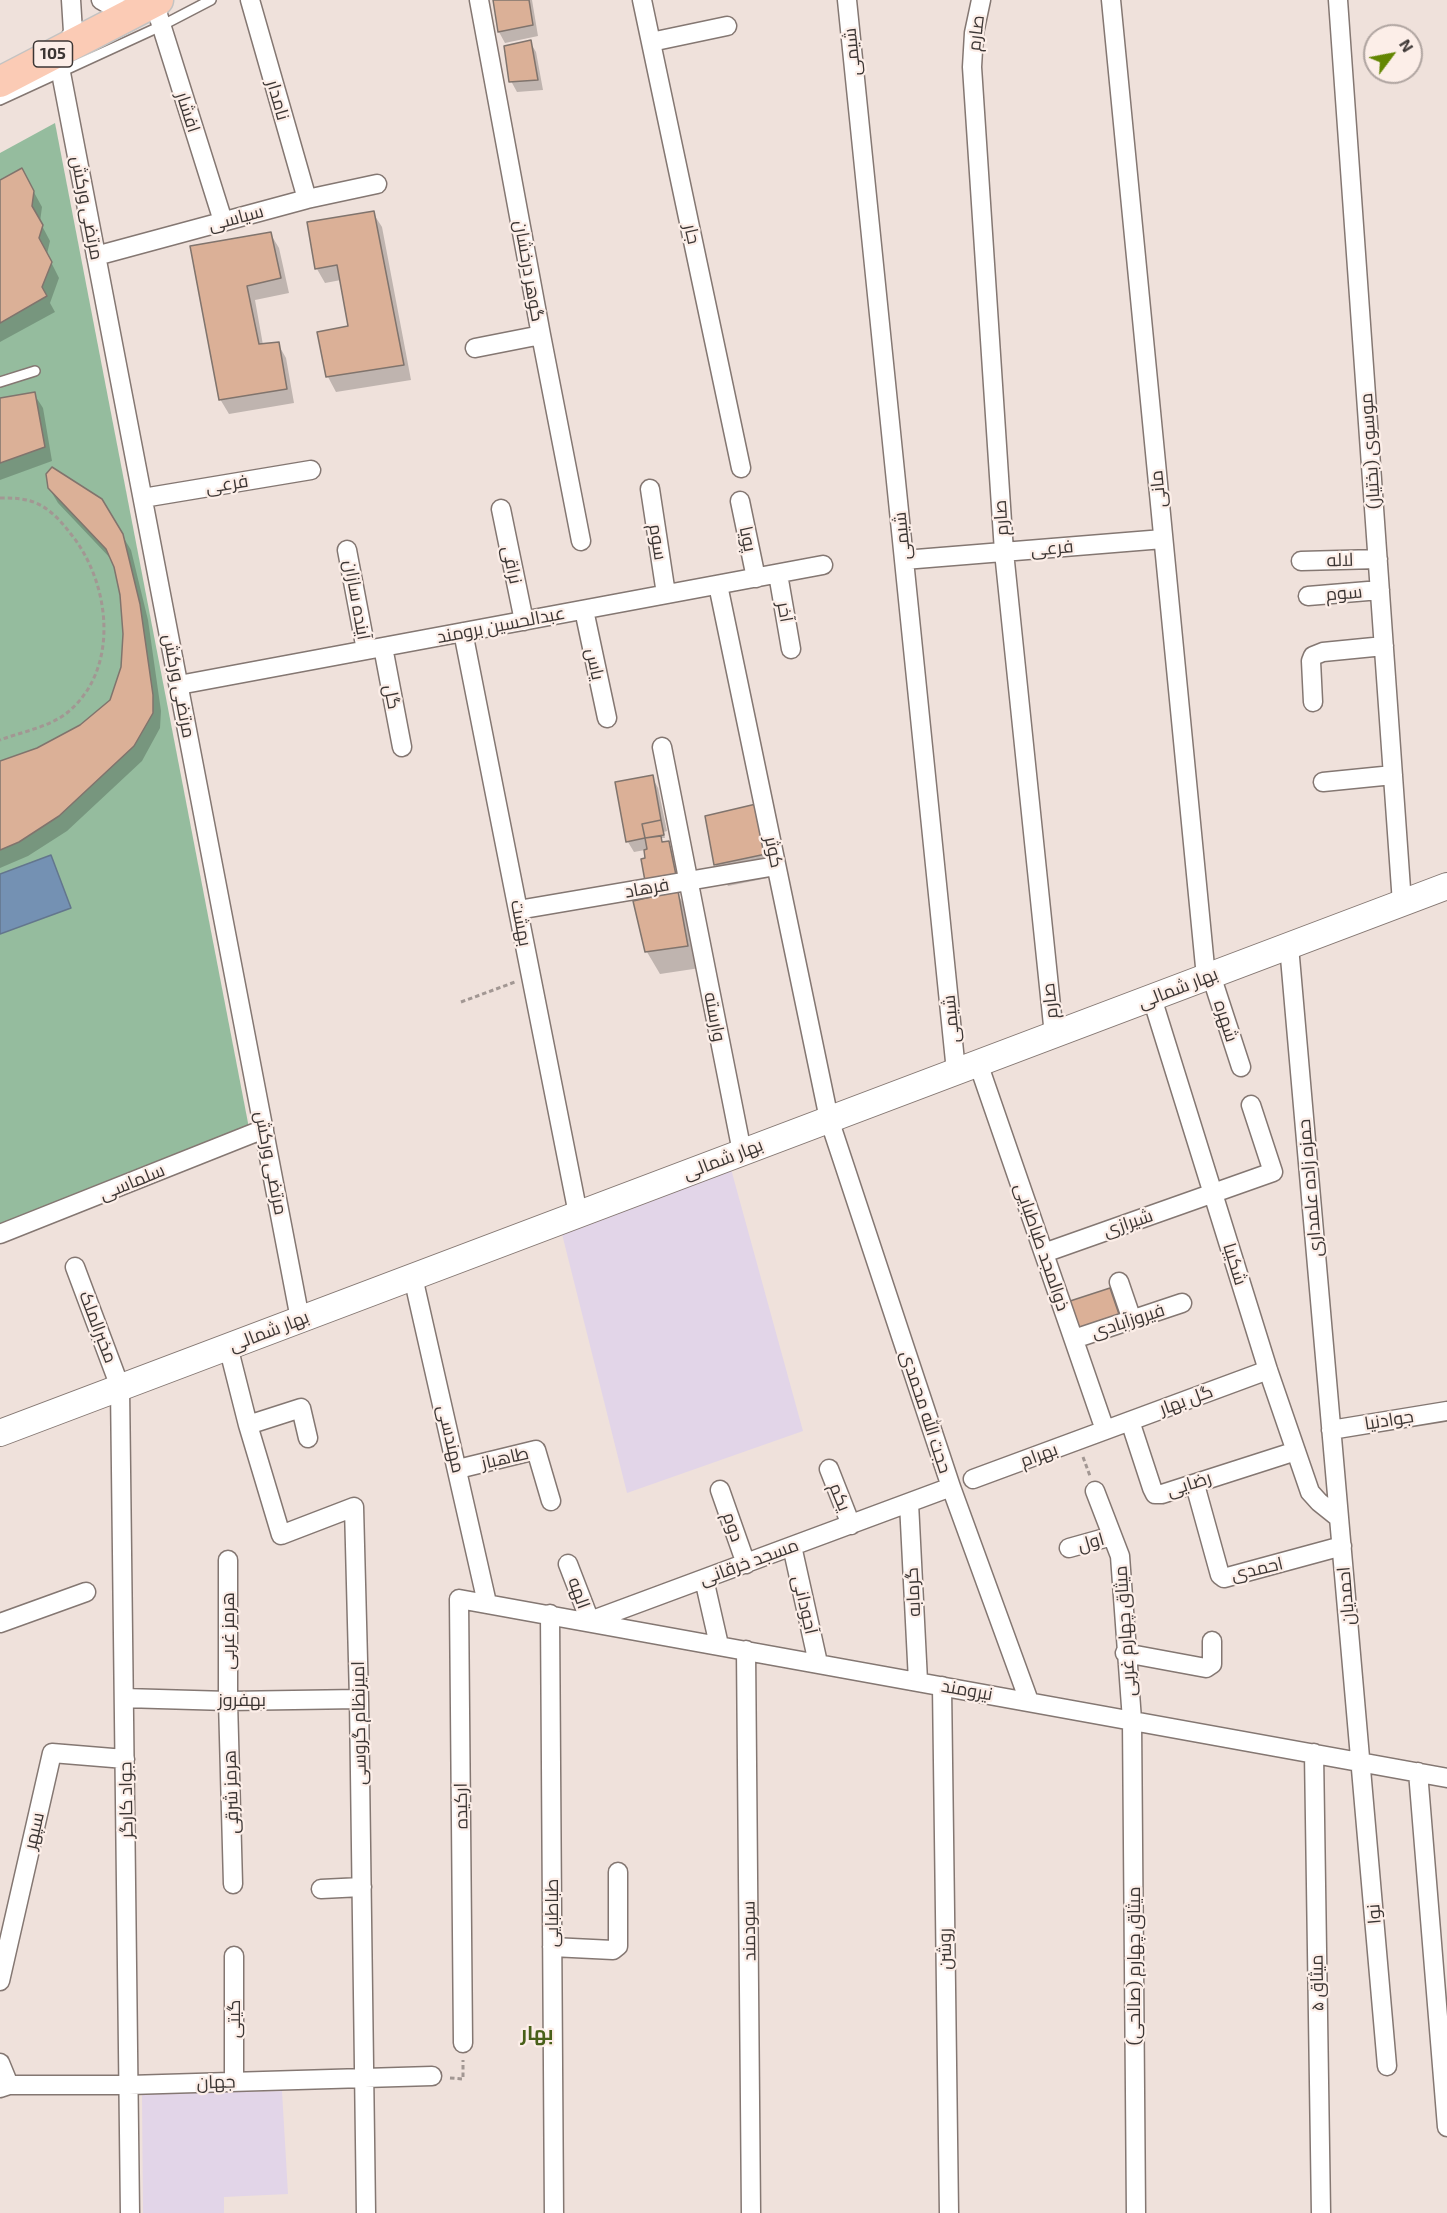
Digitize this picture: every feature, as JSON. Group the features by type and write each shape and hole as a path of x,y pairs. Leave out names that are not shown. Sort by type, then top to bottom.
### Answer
{"main road":[{"name":"105","path":"0,82 61,57 153,9"},
{"name":"بهار شمالی","path":"0,1433 1447,886"}],"street":[{"path":"61,57 73,32 71,0"},
{"path":"101,0 125,11 153,9"},
{"name":"نامدار","path":"250,0 307,199"},
{"name":"گوهر درخشان","path":"479,0 540,335 581,542"},
{"name":"جار","path":"642,0 741,468"},
{"name":"شیمی","path":"847,0 904,560 967,1067"},
{"name":"صارم","path":"981,0 974,33 972,67 1004,552 1054,1035"},
{"name":"مانی","path":"1111,0 1163,539 1209,976"},
{"name":"موسوی (بختیار)","path":"1338,0 1402,903"},
{"name":"افشار","path":"153,9 223,221"},
{"path":"651,42 727,26"},
{"name":"مرتضی ورکش","path":"61,57 96,256 300,1319"},
{"name":"سیاسی","path":"96,256 307,199 377,184"},
{"path":"476,348 540,335"},
{"name":"فرعی","path":"143,498 312,470"},
{"name":"سوم","path":"650,489 666,594"},
{"name":"پویا","path":"740,501 756,578"},
{"name":"نراقی","path":"501,509 524,621"},
{"name":"فرعی","path":"904,560 1163,539"},
{"name":"آینده سازان","path":"347,550 374,649"},
{"name":"لاله","path":"1302,561 1378,559"},
{"name":"عبدالحسین برومند","path":"179,685 823,565"},
{"name":"آخر","path":"778,574 792,649"},
{"name":"کوثر","path":"718,585 829,1119"},
{"name":"سوم","path":"1308,596 1380,590"},
{"name":"یاس","path":"584,610 607,718"},
{"name":"بهشت","path":"464,632 578,1214"},
{"path":"1313,702 1311,662 1313,656 1323,652 1384,646"},
{"name":"گل","path":"374,649 402,747"},
{"name":"وارسته","path":"662,747 742,1152"},
{"path":"1323,782 1393,775"},
{"name":"فرهاد","path":"518,910 777,866"},
{"name":"حمزه زاده علمداری","path":"1289,946 1331,1430"},
{"name":"شهره","path":"1209,976 1241,1067"},
{"name":"شکیبا","path":"1152,998 1268,1370 1310,1492 1339,1518"},
{"name":"ذوالمجد طباطبایی","path":"967,1067 1044,1253 1105,1430"},
{"name":"شیرازی","path":"1044,1253 1273,1172 1251,1105"},
{"name":"حجت الله محمدی","path":"829,1119 951,1487 1029,1701"},
{"name":"سلماسی","path":"0,1234 264,1130"},
{"name":"مخبرالملک","path":"75,1267 120,1387"},
{"name":"مهندسی","path":"413,1277 488,1603"},
{"path":"1119,1282 1132,1320"},
{"name":"فیروزآبادی","path":"1074,1339 1182,1303"},
{"name":"امیرنظام گروسی","path":"228,1347 248,1425 281,1535 354,1508 366,2213"},
{"name":"گل بهار","path":"1105,1430 1268,1370"},
{"name":"جواد کارگر","path":"120,1387 130,2213"},
{"path":"248,1425 301,1408 308,1438"},
{"name":"جوادنیا","path":"1331,1430 1447,1411"},
{"name":"رضایی","path":"1130,1421 1155,1494 1162,1494 1296,1451"},
{"name":"بهرام","path":"973,1479 1105,1430"},
{"name":"احمدیان","path":"1331,1430 1360,1762"},
{"name":"طاهباز","path":"458,1469 536,1449 551,1501"},
{"name":"یکم","path":"829,1469 851,1524"},
{"name":"مسجد خرقانی","path":"590,1621 951,1487"},
{"name":"دوم","path":"720,1490 746,1564"},
{"name":"میثاق چهارم غربی","path":"1095,1491 1120,1556 1125,1653 1132,1720"},
{"name":"احمدی","path":"1197,1492 1220,1575 1224,1578 1342,1546"},
{"name":"گرمابه","path":"909,1503 918,1681"},
{"name":"اول","path":"1069,1548 1112,1536"},
{"name":"آجودانی","path":"792,1546 818,1663"},
{"name":"هرمز غربی","path":"228,1560 228,1701"},
{"name":"الهه","path":"568,1564 590,1621"},
{"path":"704,1579 719,1645"},
{"path":"0,1623 87,1592"},
{"name":"ارکیده","path":"463,2043 459,1599 488,1603"},
{"name":"نیرومند","path":"488,1603 1447,1778"},
{"name":"طباطبایی","path":"550,1614 555,2213"},
{"path":"1125,1653 1206,1668 1212,1664 1212,1641"},
{"name":"سودمند","path":"746,1650 751,2213"},
{"name":"روشن","path":"942,1686 948,2213"},
{"name":"بهفروز","path":"124,1698 228,1701 359,1699"},
{"name":"هرمز شرقی","path":"228,1701 234,1884"},
{"name":"میثاق چهارم (صالحی)","path":"1132,1720 1136,2213"},
{"name":"سپهر","path":"0,1982 52,1753 125,1759"},
{"name":"میثاق ۵","path":"1314,1753 1321,2213"},
{"name":"نوا","path":"1360,1762 1387,2066"},
{"path":"1418,1772 1447,2127"},
{"path":"552,1947 613,1950 618,1946 618,1872"},
{"path":"321,1889 362,1887"},
{"name":"گیتی","path":"234,1956 234,2082"},
{"path":"0,2063 4,2087"},
{"name":"جهان","path":"4,2087 432,2076"}],"lane":[{"path":"153,9 211,0"},
{"path":"0,100 61,57"},
{"path":"0,382 35,370"}],"path":[{"path":"0,498 19,498 38,504 58,518 87,556 95,574 101,596 104,623 102,649 97,669 89,687 79,699 67,712 51,721 0,740"},
{"path":"461,1002 531,976"},
{"path":"1077,1441 1095,1491"}],"shaded area":[{"path":"731,1169 803,1431 627,1493 562,1234"},
{"path":"282,2091 288,2194 224,2197 224,2213 143,2213 142,2094"}],"green space":[{"path":"55,123 249,1128 0,1226 0,153"}],"water":[{"path":"51,855 71,908 0,934 0,874"}],"building":[{"path":"493,0 529,0 533,25 498,32"},
{"path":"531,40 538,80 509,82 504,46"},
{"path":"22,168 34,191 32,206 43,225 39,238 52,262 42,287 47,296 0,323 0,180"},
{"path":"374,211 404,365 326,377 317,332 348,326 337,265 315,269 307,222"},
{"path":"271,232 281,278 247,286 259,344 279,342 287,389 219,400 190,246"},
{"path":"35,392 45,447 0,463 0,398"},
{"path":"52,467 102,499 123,534 140,604 153,695 153,713 134,746 59,816 19,842 0,850 0,761 37,748 80,725 110,700 121,667 123,634 120,595 114,567 106,549 48,488 46,474"},
{"path":"653,775 661,820 642,824 645,838 626,842 615,782"},
{"path":"756,804 766,854 714,865 705,816"},
{"path":"661,820 664,835 645,838 642,824"},
{"path":"661,836 662,842 669,841 676,875 645,881 641,859 645,858 644,850 647,849 645,838"},
{"path":"678,891 688,946 645,952 633,901"},
{"path":"1110,1288 1121,1320 1078,1335 1067,1302"}],"district":[{"name":"بهار","path":"537,2033"}]}
